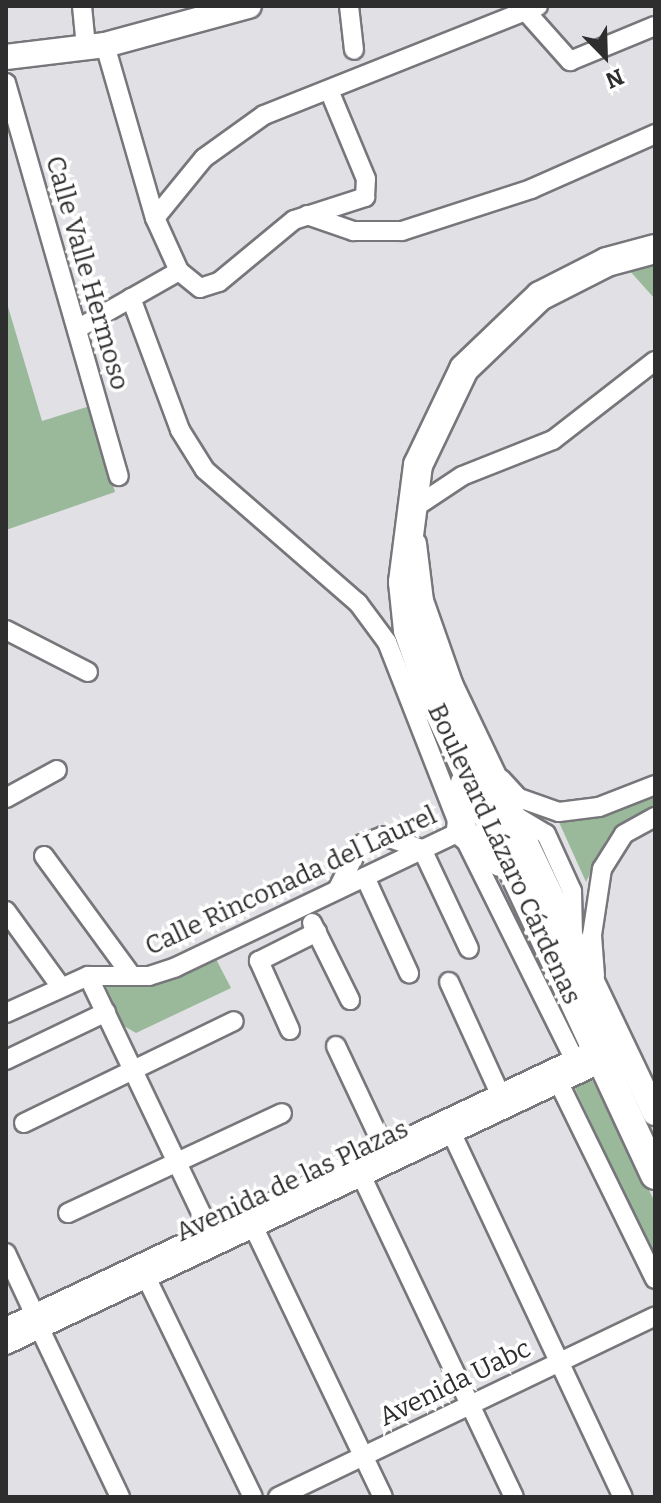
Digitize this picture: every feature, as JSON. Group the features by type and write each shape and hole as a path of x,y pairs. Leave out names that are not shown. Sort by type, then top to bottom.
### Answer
{"highway":[{"name":"Boulevard Lázaro Cárdenas","path":"655,249 576,275 488,340 428,435 403,564 408,630 459,759 516,882 588,1061 637,1137 655,1175"},
{"path":"459,759 467,802 461,831 516,882"},
{"path":"637,1137 655,1160"}],"main road":[{"path":"6,57 95,46 246,6"},
{"name":"Boulevard Lázaro Cárdenas","path":"411,514 430,635 655,1113"}],"street":[{"path":"82,6 155,218 179,271 194,286 209,287 307,215 360,202 367,189 329,90"},
{"path":"349,6 354,50"},
{"path":"155,218 230,135 329,90 529,9 570,61 655,26"},
{"name":"Calle Valle Hermoso","path":"6,83 119,476"},
{"path":"307,215 353,231 402,231 531,189 655,134"},
{"path":"77,329 179,271"},
{"path":"131,298 180,430 205,470 358,603 387,642 461,831 588,1061"},
{"path":"411,514 462,476 553,440 655,361"},
{"path":"6,630 88,672"},
{"path":"491,768 519,798 559,812 599,807 655,785"},
{"path":"6,798 57,770"},
{"path":"599,997 592,935 602,869 624,834 655,817"},
{"name":"Calle Rinconada del Laurel","path":"6,1013 88,976 131,975 176,967 461,831"},
{"path":"337,890 360,845 383,836 422,849 469,949"},
{"path":"44,856 131,975"},
{"path":"365,877 409,973"},
{"path":"304,906 350,1000"},
{"path":"6,911 61,987"},
{"path":"290,1030 259,961 317,932"},
{"path":"88,976 209,1230"},
{"path":"449,982 500,1094"},
{"path":"6,1060 106,1012"},
{"path":"24,1123 234,1021"},
{"path":"336,1046 384,1148"},
{"name":"Avenida de las Plazas","path":"6,1327 37,1321 147,1279 452,1134 588,1061"},
{"path":"556,1076 655,1279"},
{"name":"Avenida de las Plazas","path":"6,1345 37,1321 209,1230 500,1094 556,1076"},
{"path":"68,1213 282,1113"},
{"path":"452,1134 623,1497"},
{"path":"362,1177 514,1497"},
{"path":"254,1228 383,1497"},
{"path":"6,1253 120,1497"},
{"path":"147,1279 253,1497"},
{"name":"Avenida Uabc","path":"278,1497 655,1316"}],"green space":[{"path":"655,252 655,299 620,260"},
{"path":"6,300 42,421 90,406 115,492 6,530"},
{"path":"655,792 655,807 606,840 586,882 558,820 605,816"},
{"path":"216,959 231,988 136,1033 124,1026 105,984 151,985"},
{"path":"589,1074 655,1202 655,1259 572,1082"}]}
